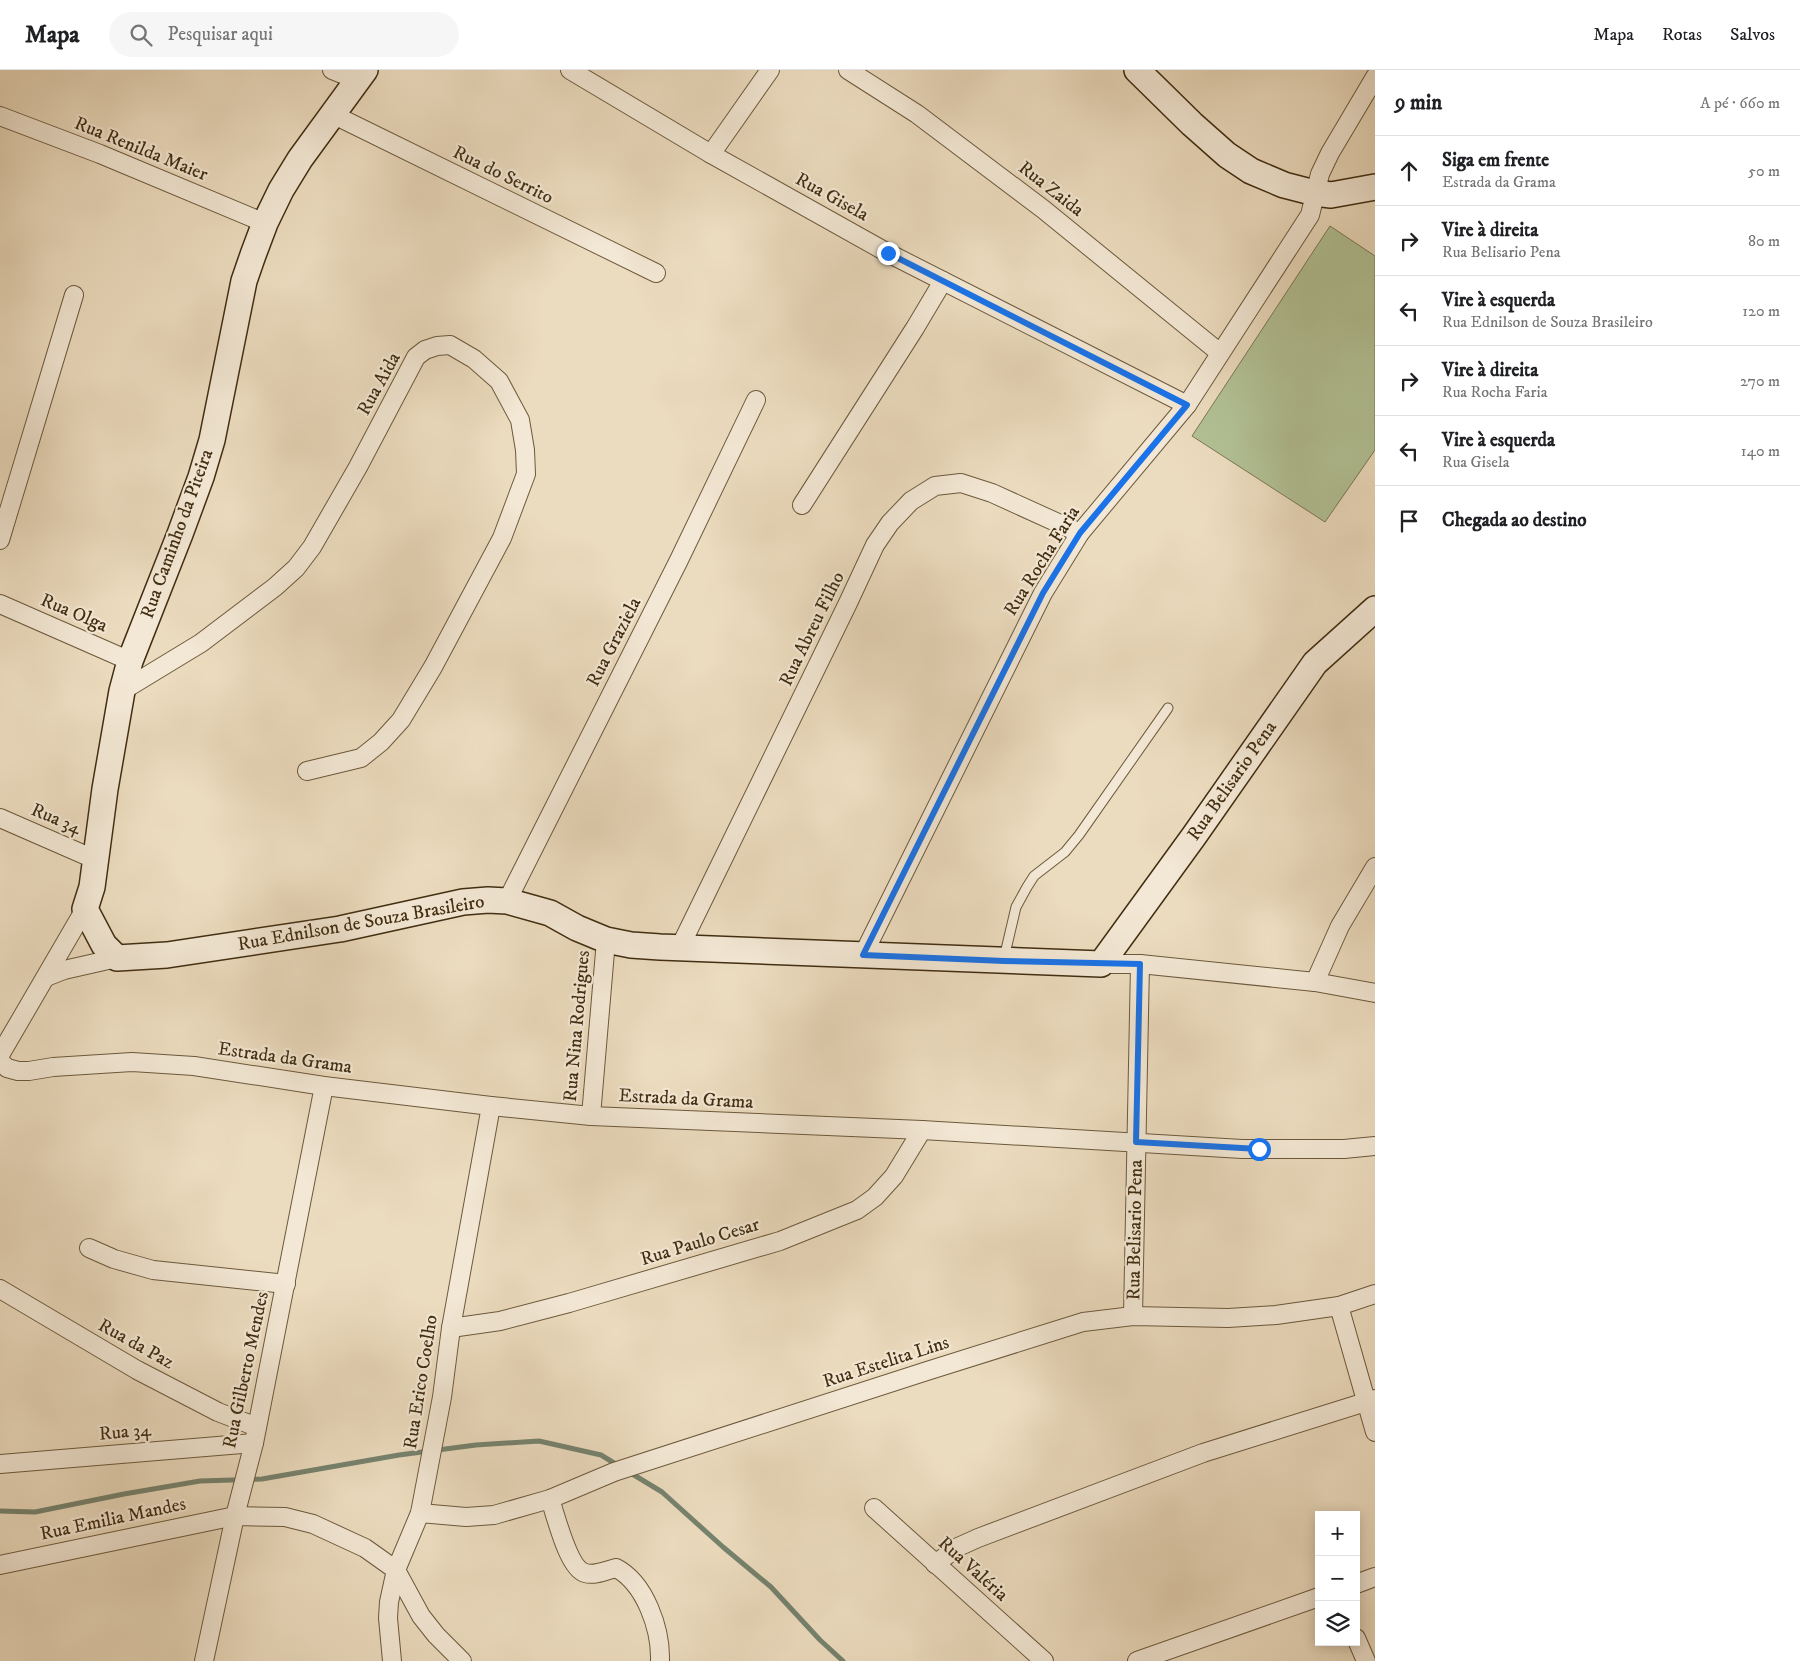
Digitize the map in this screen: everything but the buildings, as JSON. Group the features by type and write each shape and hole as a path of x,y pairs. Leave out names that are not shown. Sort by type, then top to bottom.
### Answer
{"street":[{"path":"332,70 361,75"},
{"name":"Rua Gisela","path":"570,70 711,154 888,253 1187,405"},
{"path":"711,154 770,70"},
{"name":"Rua Zaida","path":"848,70 917,114 1035,203 1220,353"},
{"path":"1137,70 1192,124 1227,155 1251,171 1284,185 1331,195 1375,187"},
{"name":"Rua Caminho da Piteira","path":"0,1055 85,909 92,887 94,859 122,691 130,661 201,477 212,440 244,281 265,223 296,166 361,75"},
{"name":"Rua Rocha Faria","path":"863,955 1043,593 1080,533 1187,405 1310,215 1320,174 1330,153 1375,77"},
{"name":"Rua do Serrito","path":"332,114 656,273"},
{"name":"Rua Renilda Maier","path":"0,116 100,154 265,223"},
{"path":"802,505 943,281"},
{"path":"0,540 74,295"},
{"name":"Rua Aida","path":"122,691 200,643 275,587 296,568 312,547 354,475 416,357 425,350 437,346 450,346 474,359 499,381 520,420 525,450 526,474 502,538 433,667 400,720 381,742 361,758 307,771"},
{"name":"Rua Graziela","path":"507,901 679,560 756,400"},
{"name":"Rua Abreu Filho","path":"680,947 848,603 874,544 911,501 935,486 961,483 992,492 1080,533"},
{"name":"Rua Olga","path":"0,604 130,661"},
{"name":"Rua Belisario Pena","path":"1101,964 1194,836 1315,663 1375,608"},
{"name":"Rua 34","path":"0,818 94,859"},
{"path":"1315,982 1340,926 1375,867"},
{"name":"Rua Ednilson de Souza Brasileiro","path":"117,958 167,955 340,930 463,902 488,900 507,901 550,913 577,928 606,940 631,945 1004,961 1140,964 1315,982 1375,993"},
{"path":"85,909 104,945 117,958"},
{"name":"Rua Nina Rodrigues","path":"591,1116 606,940"},
{"path":"46,977 71,968 117,958"},
{"name":"Rua Belisario Pena","path":"1133,1316 1140,964"},
{"name":"Estrada da Grama","path":"0,1061 7,1068 18,1071 132,1062 194,1066 324,1086 591,1116 922,1130 1242,1149 1344,1149 1375,1146"},
{"name":"Rua Gilberto Mendes","path":"204,1661 235,1516 256,1435 261,1400 286,1284 324,1086"},
{"name":"Rua Erico Coelho","path":"392,1661 388,1618 389,1602 396,1570 420,1513 442,1397 451,1328 491,1106"},
{"name":"Rua Paulo Cesar","path":"451,1328 500,1321 568,1304 780,1241 857,1210 875,1197 894,1176 922,1130"},
{"path":"89,1248 114,1259 153,1270 286,1284"},
{"name":"Rua da Paz","path":"0,1289 137,1370 218,1412 256,1435"},
{"name":"Rua Estelita Lins","path":"420,1513 466,1517 494,1515 550,1500 614,1472 1083,1322 1133,1316 1228,1318 1276,1315 1338,1306 1375,1294"},
{"path":"1338,1306 1370,1401 1375,1432"},
{"path":"935,1564 953,1550 978,1538 1176,1463 1370,1401"},
{"name":"Rua 34","path":"0,1464 256,1435"},
{"path":"550,1500 569,1554 576,1566 584,1573 594,1574 616,1568 626,1573 637,1586 650,1608 661,1648 660,1661"},
{"name":"Rua Valéria","path":"874,1508 1044,1661"},
{"name":"Rua Emilia Mandes","path":"0,1565 235,1516 285,1517 313,1524 365,1548 396,1570"},
{"path":"396,1570 421,1616 436,1635 462,1661"},
{"path":"1360,1583 1375,1577"},
{"path":"1137,1661 1315,1598"},
{"path":"1359,1646 1366,1661"}],"lane":[{"path":"1004,961 1016,907 1026,887 1034,876 1065,852 1079,836 1168,708"}],"green space":[{"path":"1330,226 1375,256 1375,450 1325,522 1192,436"}],"waterway":[{"path":"0,1511 35,1512 200,1481 262,1479 399,1455 476,1445 539,1441 601,1455 619,1466"},
{"path":"629,1472 662,1492 771,1587 820,1640 843,1661"}],"route":[{"path":"888,253 1187,405 1080,533 1043,593 863,955 1140,964 1136,1142 1259,1149"}]}
